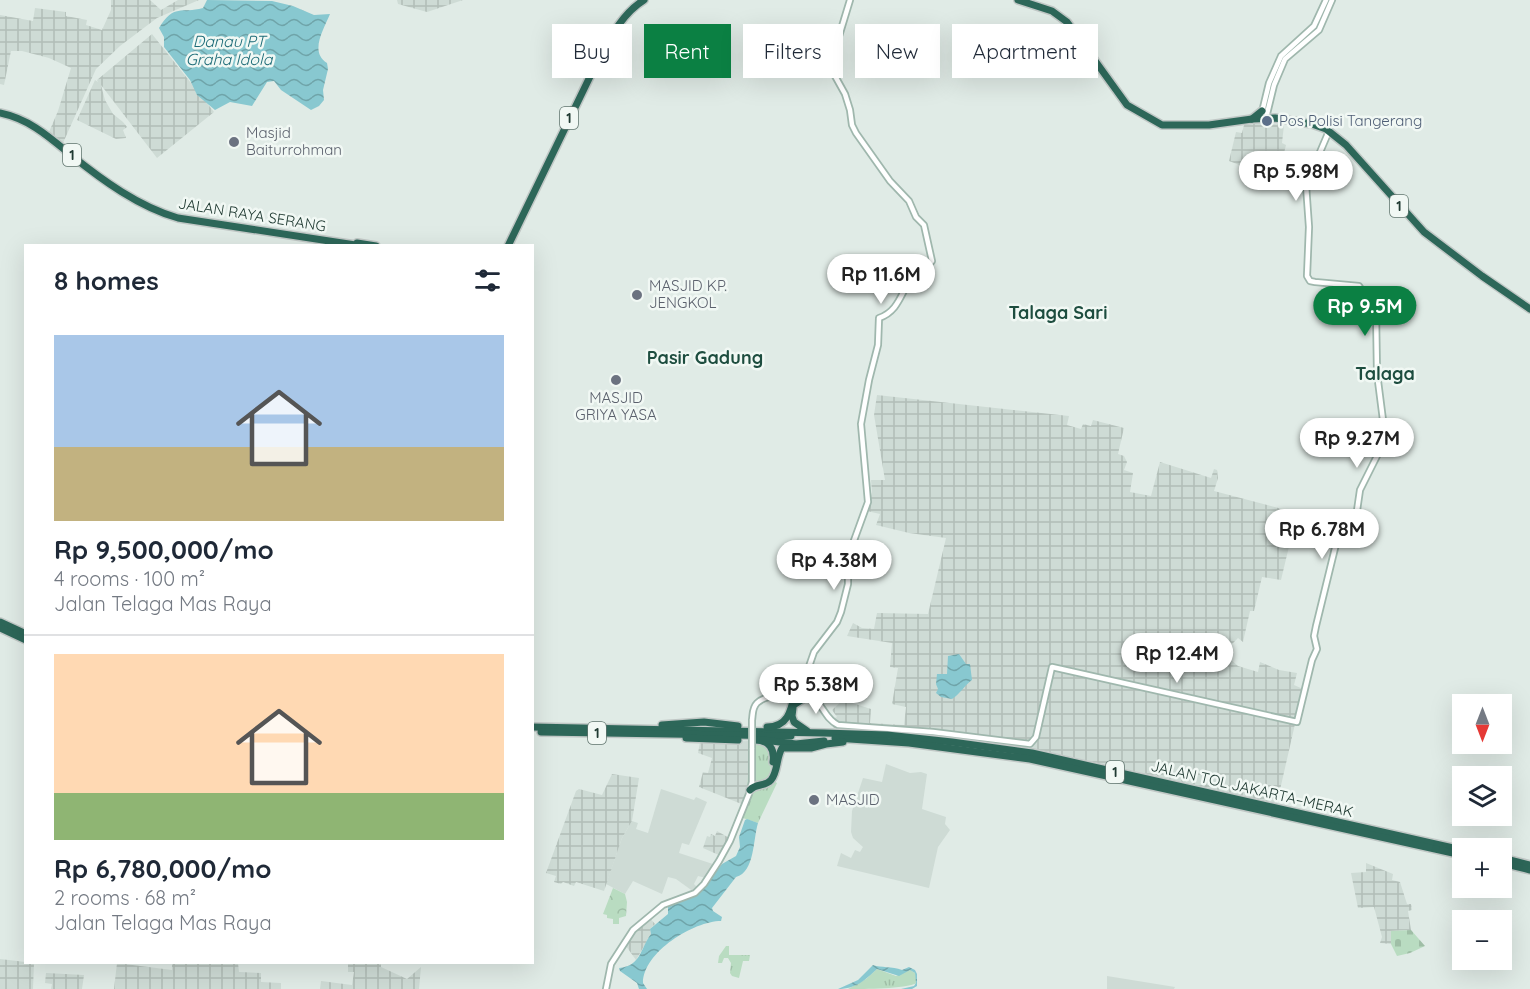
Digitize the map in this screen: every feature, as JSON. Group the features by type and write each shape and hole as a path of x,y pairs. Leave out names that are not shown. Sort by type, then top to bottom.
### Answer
{"highway":[{"name":"1","path":"509,244 599,57 615,30 632,9 644,0"},
{"path":"1018,0 1035,5 1068,22 1127,105 1155,121 1167,125 1193,126 1252,119 1264,115"},
{"name":"JALAN RAYA SERANG","path":"0,112 12,115 39,129 86,166 143,203 178,218 358,244"},
{"name":"1","path":"1264,115 1312,124 1329,131 1346,145 1424,232 1530,309"},
{"name":"JALAN RAYA SERANG","path":"349,243 353,244"},
{"path":"0,622 24,633"},
{"path":"0,628 24,639"},
{"path":"795,692 792,716 794,722 802,729 812,732"},
{"path":"642,729 704,722 739,726 778,726 783,723 793,707 806,697 814,697"},
{"name":"JALAN TOL JAKARTA–MERAK","path":"534,727 887,735 1032,753 1452,848"},
{"name":"JALAN TOL JAKARTA–MERAK","path":"534,731 847,739 909,743 1030,759 1452,853"},
{"path":"662,735 697,740 762,740 808,744 847,739"},
{"path":"752,782 766,782 772,767 774,751 762,740"},
{"path":"750,790 754,786 770,781 783,748 814,748 844,742 909,743"},
{"path":"1512,860 1530,865"},
{"path":"1512,866 1530,870"}],"main road":[{"path":"795,692 803,680 814,652 837,622 841,612 848,584 848,557 868,502 861,424 878,345 879,318 893,310 915,274 932,261 924,225 916,217 909,201 894,185 852,127 845,94 835,76 833,51 850,0"},
{"path":"1264,115 1283,58 1314,26 1326,0"},
{"path":"1283,58 1319,30 1332,0"},
{"path":"803,680 830,720 840,725 933,732 1030,744 1036,736 1052,667 1297,722 1312,660 1317,650 1314,636 1336,544 1348,543 1353,538 1361,487 1377,456 1384,428 1377,373 1376,309 1359,286 1315,282 1310,281 1307,276 1309,227 1306,185 1329,131"},
{"path":"795,692 803,680"},
{"path":"606,989 611,964 633,930 662,906 698,891 725,851 752,782 754,706 760,700 795,692 814,697"}],"shaded area":[{"path":"111,0 150,0 161,10 178,0 199,0 157,18 120,46 96,69 63,143 49,132 71,68 49,58 22,51 11,51 4,85 0,84 0,15 33,21 35,8 66,12 66,16 87,20 86,25 102,30 111,10"},
{"path":"397,0 463,0 427,12 398,4"},
{"path":"152,34 214,112 157,158 101,85 105,100 113,114 127,127 123,130 126,138 116,139 77,120 95,80 98,82 97,80"},
{"path":"1245,121 1284,125 1282,143 1286,145 1281,165 1293,173 1287,188 1269,188 1251,184 1252,177 1243,173 1242,166 1229,161 1236,132 1242,133"},
{"path":"877,395 1069,416 1067,425 1081,429 1083,424 1091,426 1093,420 1124,428 1118,454 1124,456 1127,462 1124,470 1133,473 1130,492 1151,496 1160,462 1211,478 1214,469 1217,470 1218,478 1214,491 1297,513 1281,580 1262,577 1254,611 1250,611 1243,642 1238,638 1232,644 1212,636 1208,650 1230,655 1229,658 1238,666 1258,672 1260,662 1279,670 1297,673 1294,685 1303,689 1277,803 1044,751 957,737 834,728 828,721 837,717 832,710 843,700 871,709 870,723 904,725 906,707 892,704 898,668 890,667 892,643 847,636 853,623 862,628 874,629 877,613 928,614 946,538 909,533 876,525 880,514 867,511 872,492 871,480 885,480 874,415"},
{"path":"750,741 744,805 699,787 703,772 708,773 712,758 698,753 700,742"},
{"path":"886,764 910,773 927,774 922,809 946,817 945,824 950,830 938,847 929,888 837,866 841,853 851,858 855,850 860,852 863,847 853,838 851,832 852,811 863,778 882,782"},
{"path":"612,774 639,778 632,821 622,838 604,891 576,882 574,886 554,882 556,876 546,873 576,791 579,789 602,795"},
{"path":"661,789 694,800 696,797 707,802 689,845 682,843 679,853 716,865 706,878 698,876 694,884 698,888 694,892 676,879 668,877 662,894 633,881 625,894 606,884 622,838 632,821 638,823 636,829 648,833"},
{"path":"717,831 731,839 721,856 703,848 707,836 710,837 711,834 715,836"},
{"path":"1366,863 1393,874 1392,880 1400,882 1407,904 1411,904 1412,910 1408,911 1411,930 1391,931 1391,944 1380,943 1382,937 1374,907 1358,908 1351,873 1366,872"},
{"path":"650,918 655,924 650,929 651,934 636,960 626,946 633,933"},
{"path":"0,959 34,964 33,989 0,989"},
{"path":"117,964 172,970 172,964 238,964 239,972 261,973 261,982 281,983 281,989 114,989"},
{"path":"348,964 381,964 381,967 407,979 421,967 419,989 320,989 321,981 352,985 354,972 348,972"},
{"path":"46,973 84,975 82,989 51,989 52,984 45,983"},
{"path":"1107,976 1175,987 1174,989 1107,989"}],"green space":[{"path":"750,741 768,750 771,758 769,778 777,783 758,823 740,817 747,793"},
{"path":"613,888 625,894 627,902 626,916 619,918 619,924 613,924 613,919 603,914"},
{"path":"1411,930 1425,946 1397,956 1391,944 1391,931"},
{"path":"726,946 729,946 729,955 750,955 749,961 743,961 739,978 730,973 731,963 728,958 718,963 719,956"},
{"path":"877,969 896,976 910,970 915,973 917,983 894,988 848,989 866,979"}],"water":[{"name":"Danau PT Graha Idola","path":"207,0 272,1 293,6 314,15 330,14 318,47 328,69 323,90 324,100 319,106 311,110 281,90 274,81 267,82 252,106 230,102 215,110 197,95 190,80 164,47 164,37 159,28 164,20 174,12 203,8"},
{"path":"959,654 966,664 970,664 972,680 952,699 941,697 936,693 937,674 947,674 948,656"},
{"path":"747,819 758,823 750,862 747,869 736,877 712,908 722,917 721,921 697,926 672,940 651,960 645,971 643,983 647,989 639,989 637,983 619,968 626,967 636,960 651,934 650,929 668,914 668,907 697,895 722,864 736,856 740,847 739,837"},
{"path":"873,965 902,970 909,967 917,974 917,986 912,989 901,989 914,986 916,983 915,973 910,970 899,976 877,969 855,986 838,989 858,980"}],"place":[{"name":"Pos Polisi Tangerang","path":"1267,121"},
{"name":"Masjid Baiturrohman","path":"234,142"},
{"name":"MASJID KP. JENGKOL","path":"637,295"},
{"name":"MASJID GRIYA YASA","path":"616,380"},
{"name":"MASJID","path":"814,800"}],"district":[{"name":"Talaga Sari","path":"1058,313"},
{"name":"Pasir Gadung","path":"705,358"},
{"name":"Talaga","path":"1385,374"}]}
